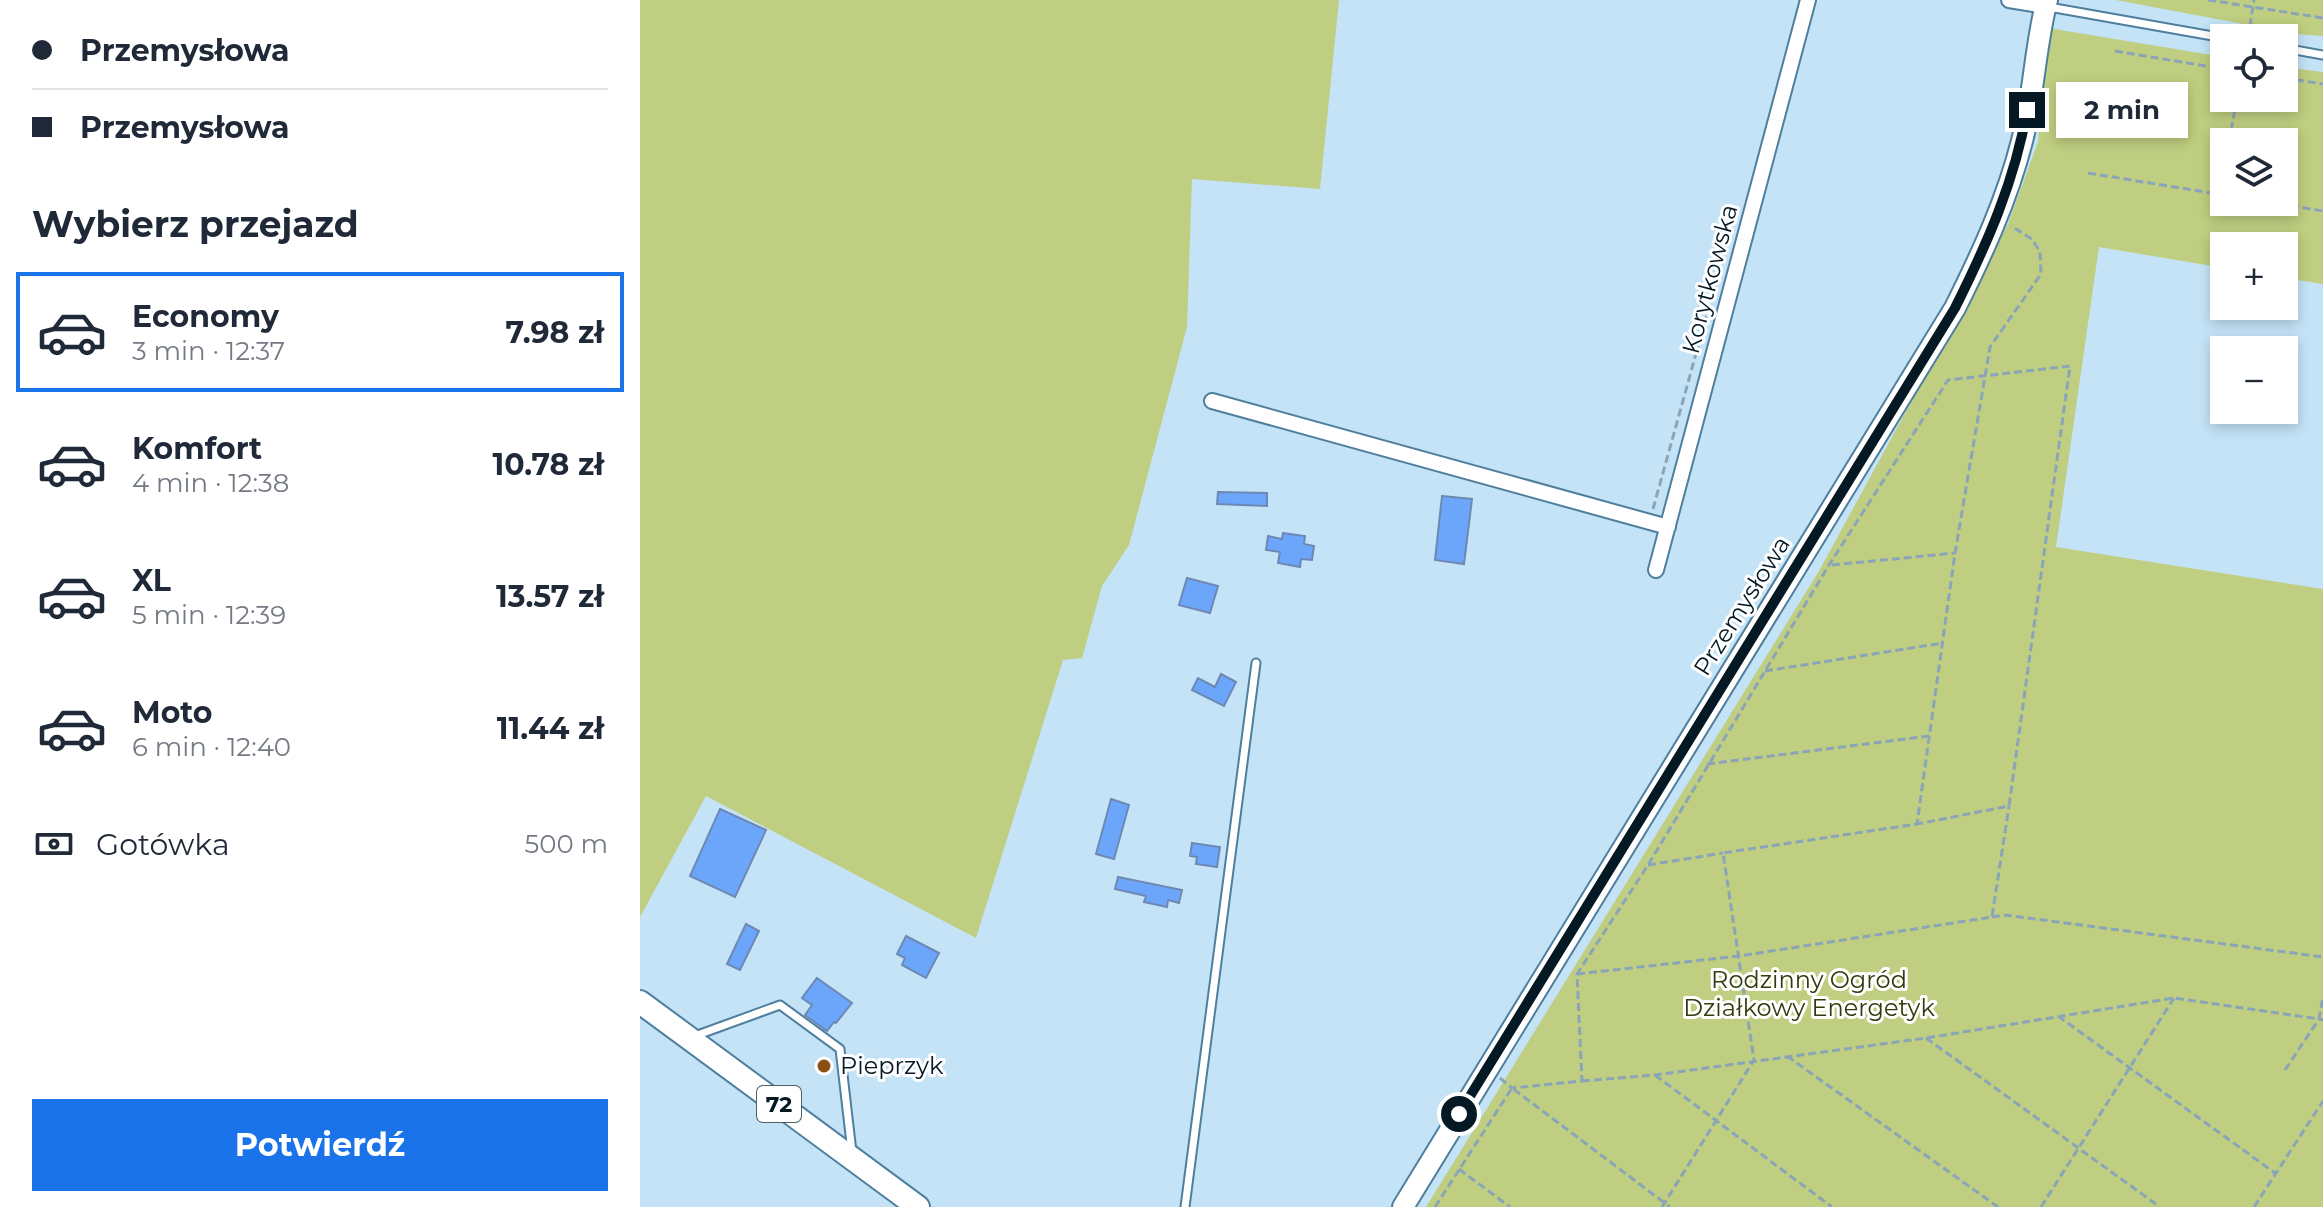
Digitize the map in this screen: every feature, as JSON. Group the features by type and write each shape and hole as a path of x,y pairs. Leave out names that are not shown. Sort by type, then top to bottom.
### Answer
{"main road":[{"name":"Przemysłowa","path":"1403,1207 1955,308 1998,217 2023,138 2046,3"},
{"name":"72","path":"640,1002 918,1207"}],"street":[{"name":"Korytkowska","path":"1656,570 1808,0"},
{"path":"2009,0 2046,3"},
{"path":"1212,401 1668,527"}],"lane":[{"path":"2046,3 2210,35"},
{"path":"2298,51 2323,55"},
{"path":"1185,1207 1256,663"},
{"path":"689,1038 780,1005 840,1049 852,1158"}],"path":[{"path":"2208,0 2323,18"},
{"path":"2250,24 2254,0"},
{"path":"2115,51 2210,67"},
{"path":"2298,80 2323,84"},
{"path":"2088,173 2210,192"},
{"path":"2298,207 2323,211"},
{"path":"1917,824 1955,553 1990,347 2041,274 2040,252 2032,239 1998,217"},
{"path":"1582,1081 1577,974 1648,865 1829,565 1948,380 2070,366 1992,917"},
{"path":"1829,565 1955,553"},
{"path":"1765,671 1943,643"},
{"path":"1707,764 1929,736"},
{"path":"1648,865 1917,824 2009,806"},
{"path":"1663,1205 1754,1060 1723,853"},
{"path":"1577,974 1739,956 2005,915 2323,957"},
{"path":"2285,1070 2321,1020 2323,997"},
{"path":"1512,1088 1655,1075 1926,1038 2174,998 2321,1020"},
{"path":"2041,1207 2174,998"},
{"path":"2058,1016 2275,1173"},
{"path":"1926,1038 2160,1207"},
{"path":"1787,1056 1998,1207"},
{"path":"1488,1068 1663,1205 1670,1207"},
{"path":"1655,1075 1832,1207"},
{"path":"1435,1207 1512,1088"},
{"path":"2254,1207 2323,1101"},
{"path":"1459,1169 1510,1207"}],"green space":[{"path":"640,0 1339,0 1320,189 1192,179 1187,327 1129,545 1102,586 1082,658 1063,660 976,938 706,796 640,917"},
{"path":"2116,0 2323,0 2323,36 2298,34 2298,24 2243,24"},
{"name":"Rodzinny Ogród Działkowy Energetyk","path":"2048,28 2210,55 2210,112 2298,112 2298,69 2323,72 2323,284 2298,280 2298,232 2210,232 2210,266 2099,247 2056,547 2323,589 2323,1207 1426,1207 1819,571 2008,224 2038,142"}],"building":[{"path":"1218,492 1267,493 1267,506 1217,504"},
{"path":"1442,496 1472,499 1464,564 1435,560"},
{"path":"1283,533 1305,536 1304,544 1314,546 1312,560 1301,559 1300,567 1278,563 1280,552 1266,550 1268,536 1282,539"},
{"path":"1187,578 1218,586 1210,613 1179,605"},
{"path":"1221,674 1236,682 1224,706 1192,690 1198,678 1215,687"},
{"path":"1111,799 1129,805 1114,859 1096,854"},
{"path":"720,809 766,830 735,897 690,876"},
{"path":"1192,843 1220,847 1217,867 1196,864 1197,857 1190,856"},
{"path":"1118,877 1182,890 1179,903 1168,900 1167,907 1144,902 1146,896 1115,889"},
{"path":"746,924 759,931 740,970 727,964"},
{"path":"906,936 939,953 926,978 902,965 905,958 897,954"},
{"path":"817,978 852,1003 827,1031 805,1015 812,1005 802,998"}],"place":[{"name":"Pieprzyk","path":"824,1066"}],"route":[{"path":"1459,1114 1955,308 1998,217 2023,138 2027,110"}]}
